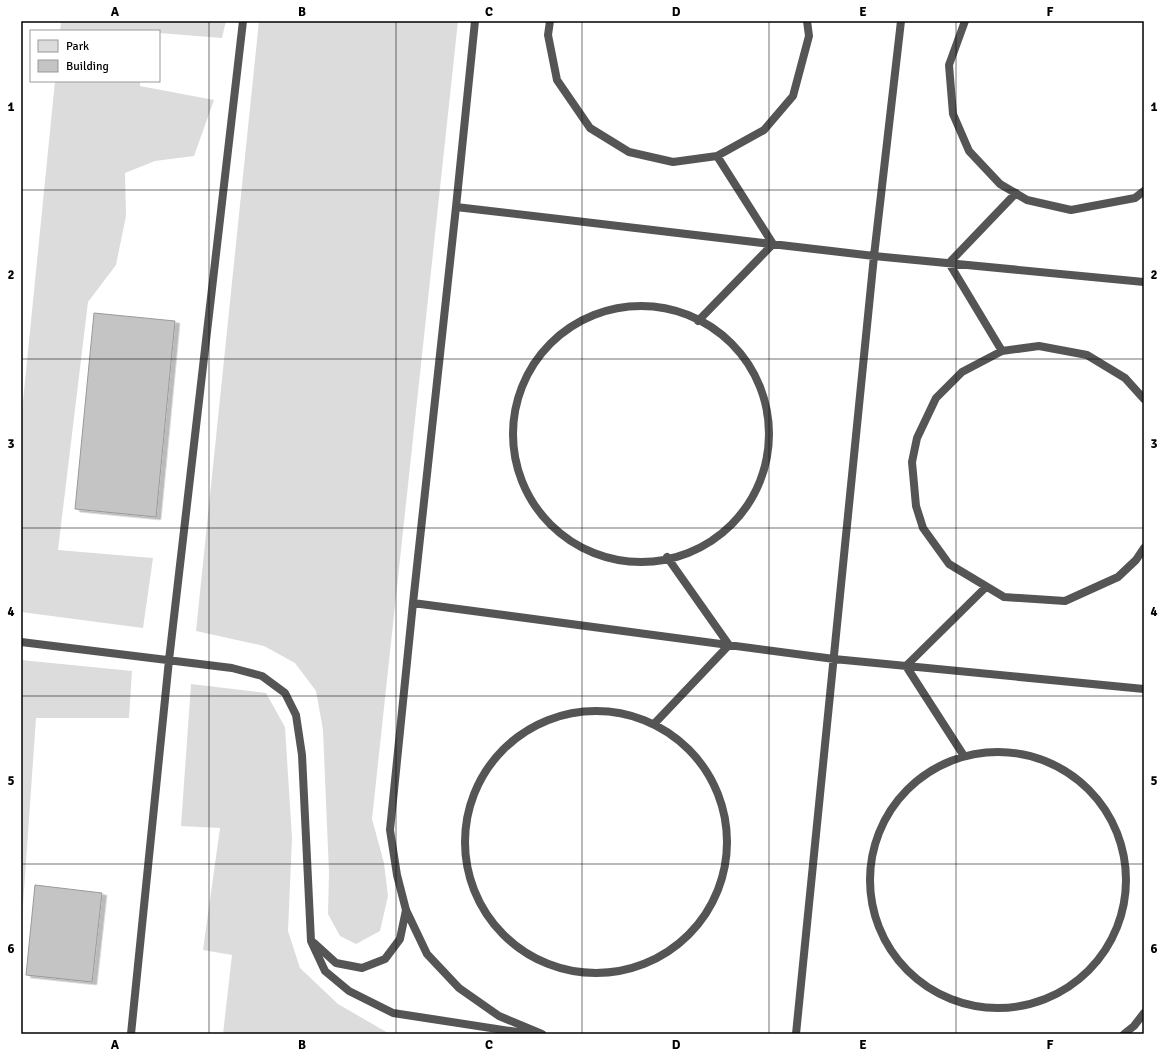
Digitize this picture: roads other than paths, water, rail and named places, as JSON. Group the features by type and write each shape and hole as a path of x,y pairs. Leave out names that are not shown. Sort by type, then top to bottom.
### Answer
{"lane":[{"path":"131,1034 169,660 243,21"},
{"path":"475,21 390,830 397,875 406,910 427,954 459,988 499,1016 542,1034"},
{"path":"550,21 548,35 558,80 590,128 629,152 672,162 717,156 764,130 792,96 809,36 807,21"},
{"path":"796,1034 874,256 901,21"},
{"path":"965,21 949,65 953,114 970,151 1000,184 1027,200 1071,210 1135,198 1144,191"},
{"path":"717,156 773,244"},
{"path":"949,263 1016,193"},
{"path":"456,207 874,256 1144,282"},
{"path":"698,321 773,244"},
{"path":"949,263 1002,351"},
{"path":"620,306 680,311 720,332 757,376 771,435 762,479 747,508 697,551 667,557 636,563 592,554 562,536 531,503 512,447 515,403 529,369 561,332 620,306"},
{"path":"1144,399 1125,378 1086,355 1038,346 1002,351 962,372 936,398 917,438 912,462 916,506 923,528 949,564 1004,597 1064,600 1118,577 1136,560 1144,548"},
{"path":"667,557 729,645"},
{"path":"906,666 986,587"},
{"path":"413,603 834,659 1144,690"},
{"path":"21,642 232,668 262,676 285,693 296,715 302,755 311,941 325,971 349,991 393,1013 530,1034"},
{"path":"654,724 729,645"},
{"path":"906,666 964,756"},
{"path":"610,711 654,724 691,751 718,793 728,838 719,892 695,930 648,964 603,974 545,964 506,939 478,903 467,872 464,826 478,782 514,738 555,717 610,711"},
{"path":"998,750 1042,758 1097,796 1120,834 1128,884 1119,928 1096,966 1061,994 1019,1008 974,1007 915,979 886,944 870,901 870,856 883,818 911,783 950,759 964,756 998,750"},
{"path":"311,941 336,963 362,968 385,959 400,939 406,910"},
{"path":"1124,1034 1134,1026 1144,1013"}]}
